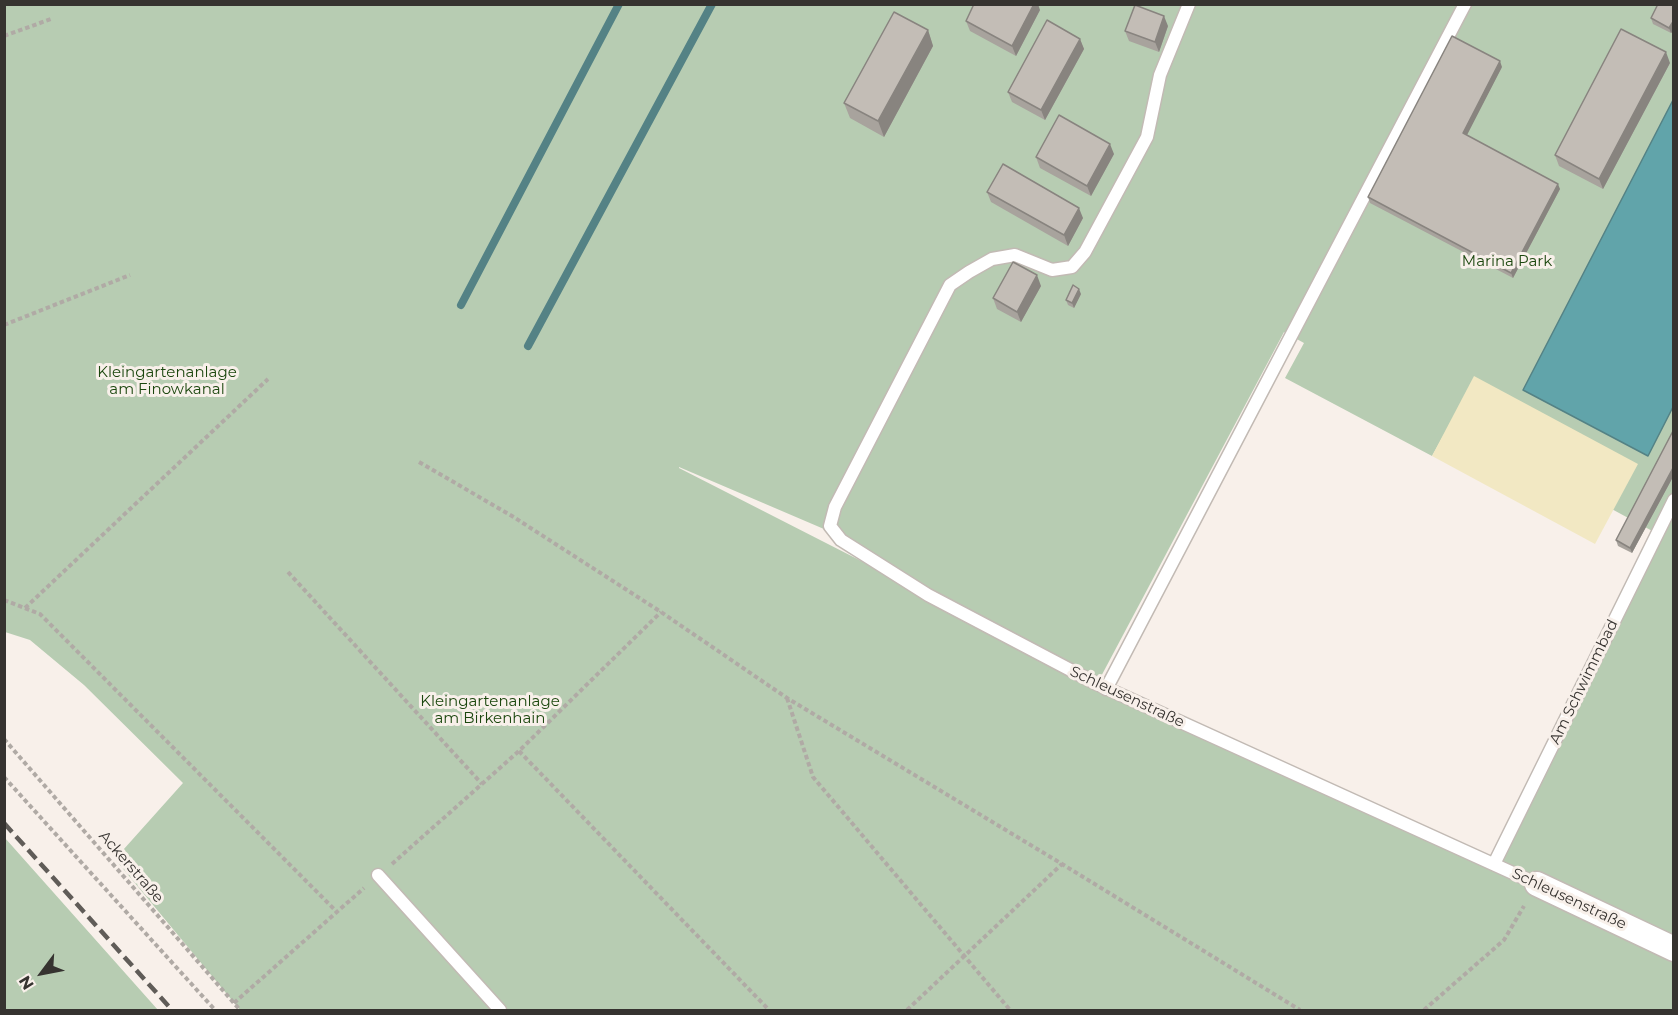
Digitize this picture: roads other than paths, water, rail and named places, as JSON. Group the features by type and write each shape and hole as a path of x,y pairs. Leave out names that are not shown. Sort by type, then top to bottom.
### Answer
{"street":[{"name":"Schleusenstraße","path":"1537,884 1674,949"}],"lane":[{"name":"Schleusenstraße","path":"1189,4 1160,75 1147,136 1084,252 1072,267 1052,270 1015,255 992,259 950,285 946,297 835,507 830,526 841,540 928,595 1106,688 1537,884"},
{"path":"1106,688 1465,4"},
{"name":"Am Schwimmbad","path":"1494,864 1674,500"},
{"path":"378,875 500,1011"}],"water":[{"path":"1673,100 1673,407 1648,456 1523,390"}],"waterway":[{"path":"461,305 619,4"},
{"path":"528,346 712,4"}],"railway":[{"path":"4,823 172,1010"}],"park label":[{"name":"Marina Park","path":"1507,262"},
{"name":"Kleingartenanlage am Finowkanal","path":"167,382"},
{"name":"Kleingartenanlage am Birkenhain","path":"490,710"}]}
